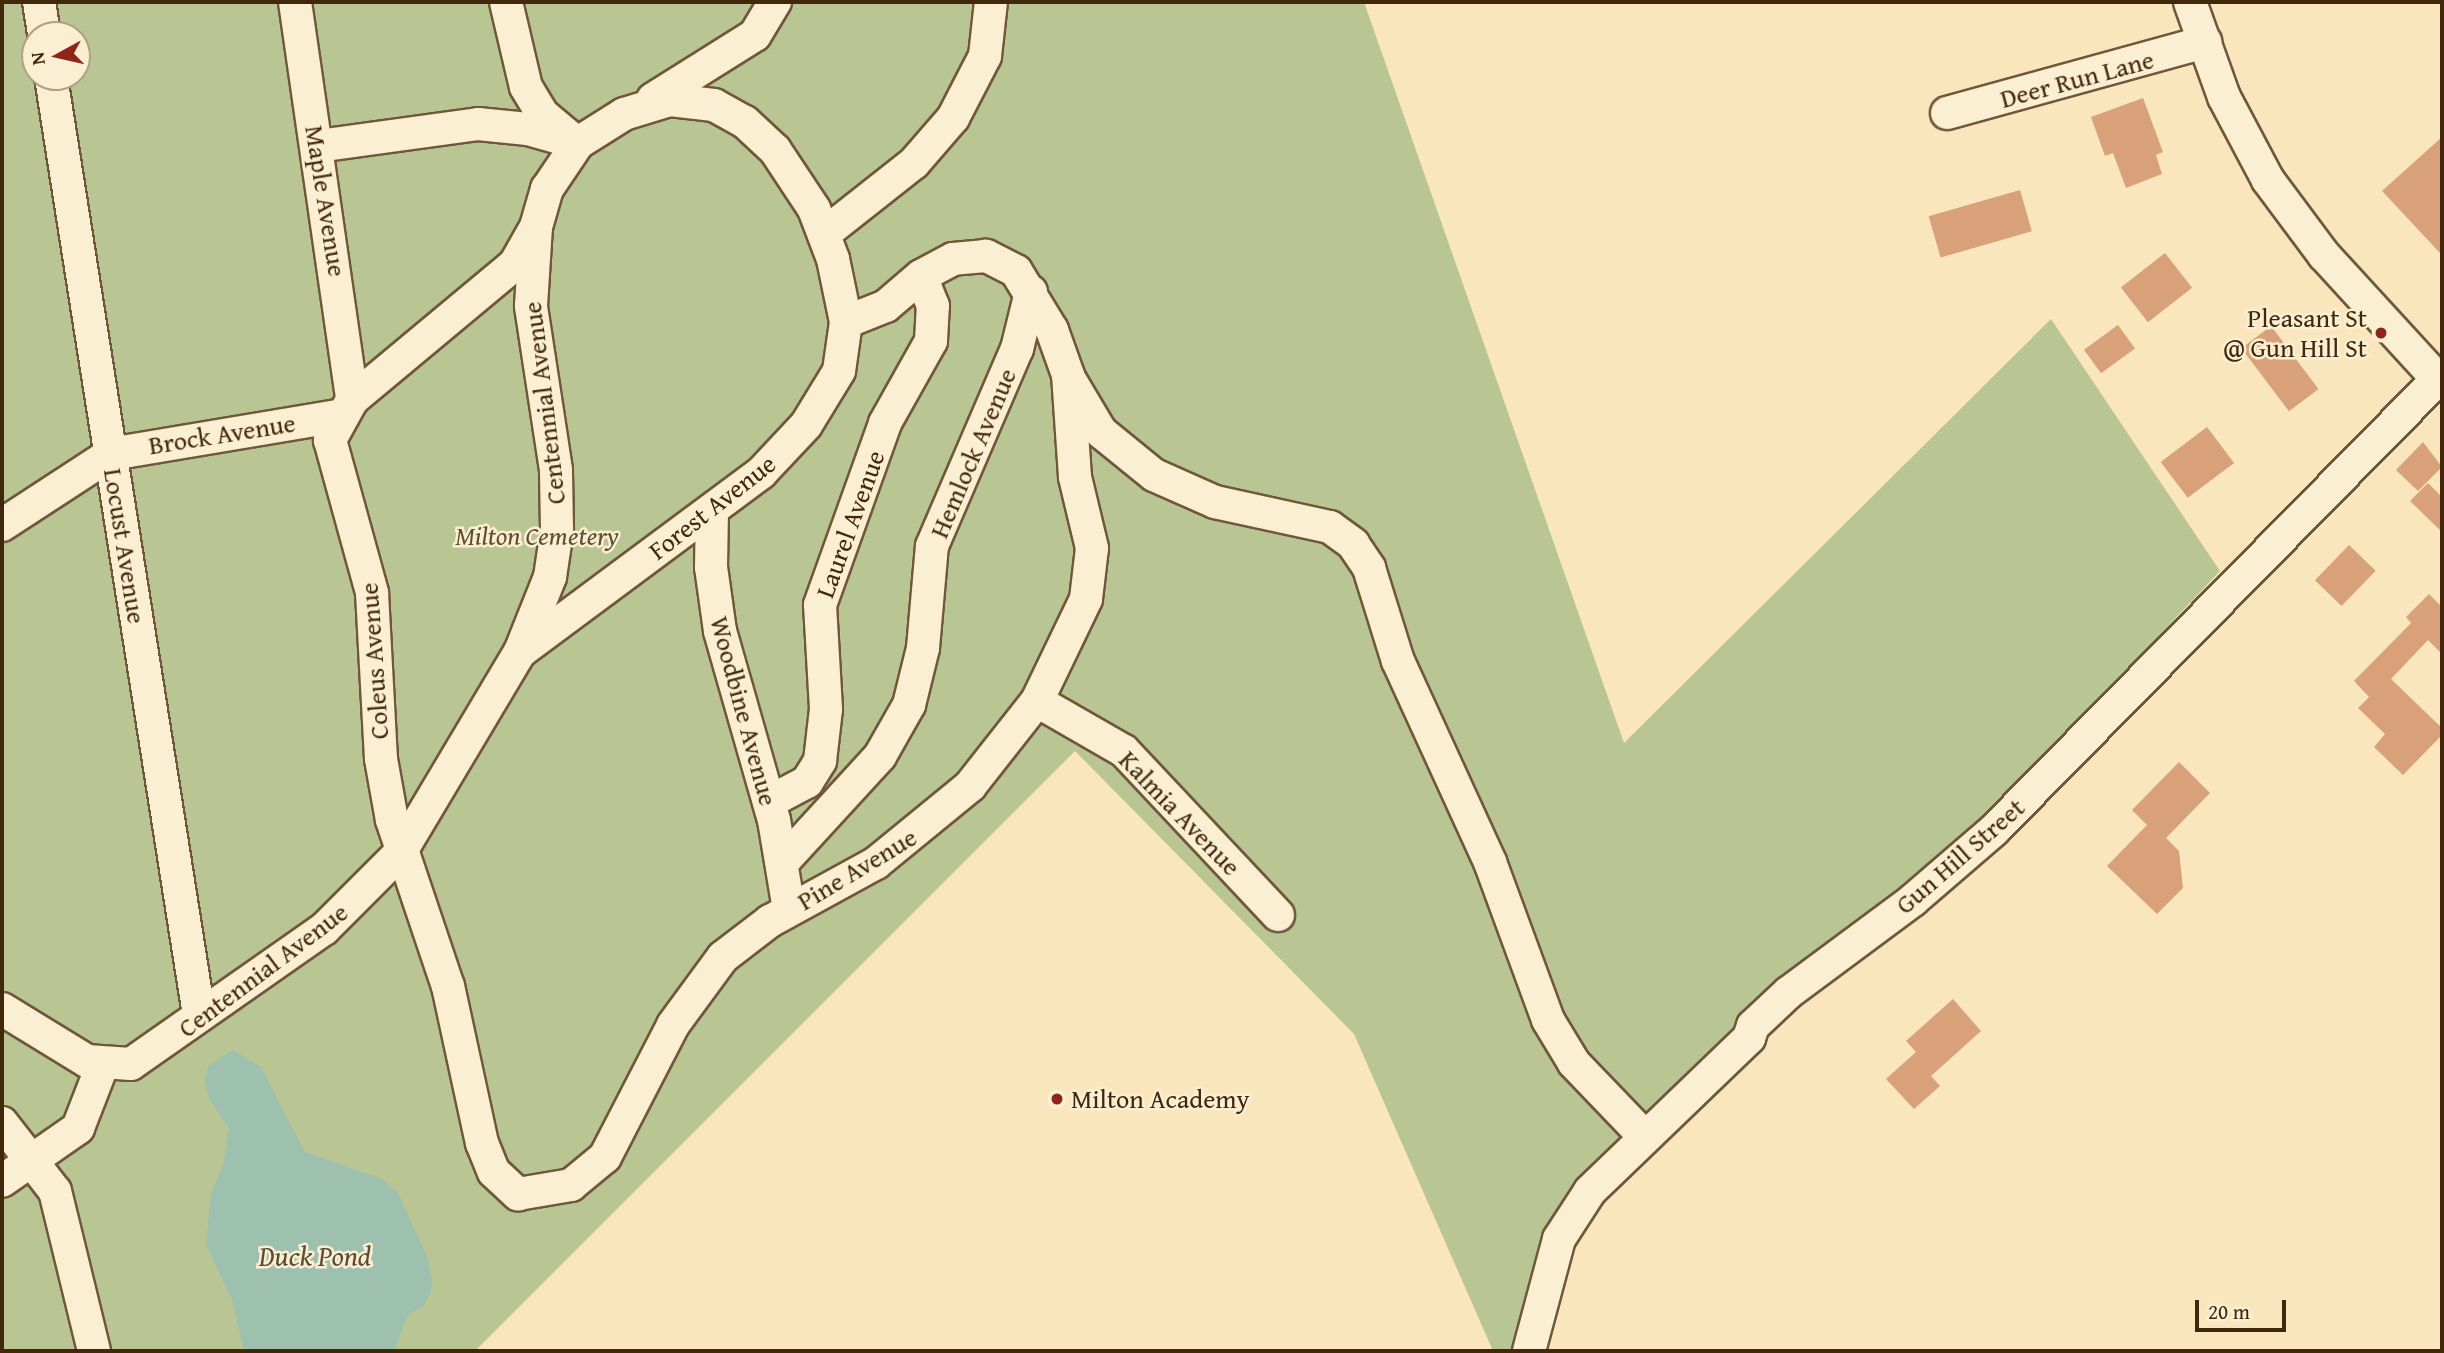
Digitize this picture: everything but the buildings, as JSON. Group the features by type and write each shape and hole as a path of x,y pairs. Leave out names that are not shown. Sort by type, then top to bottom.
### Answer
{"street":[{"path":"39,2 42,21"},
{"name":"Maple Avenue","path":"295,2 318,146 345,408"},
{"path":"506,2 526,87 542,114 578,143"},
{"path":"640,107 755,35 775,2"},
{"path":"824,234 914,163 953,118 985,56 990,2"},
{"path":"2190,2 2238,126 2285,205 2437,368"},
{"name":"Deer Run Lane","path":"1947,113 2205,42"},
{"name":"Locust Avenue","path":"53,91 200,1015"},
{"name":"Centennial Avenue","path":"102,1066 145,1058 200,1015 324,929 400,853 520,652 544,598 558,521 556,470 532,328 536,227 555,172 578,143 640,107 670,100 700,101 746,122 788,166 824,234 846,322"},
{"path":"318,146 478,124 528,129 578,143"},
{"path":"345,408 515,264 536,227"},
{"name":"Pine Avenue","path":"400,853 449,986 482,1143 494,1171 518,1194 570,1185 596,1167 614,1143 697,988 737,944 789,910 852,878 923,828 986,769 1037,701 1077,624 1093,562 1072,455 1068,375 1031,292 1008,264 986,256 953,260 921,276 886,306 846,322"},
{"name":"Laurel Avenue","path":"814,775 826,709 818,642 823,587 888,417 931,341 933,306 921,276"},
{"name":"Hemlock Avenue","path":"782,863 880,756 909,705 923,648 932,546 1017,349 1031,292"},
{"name":"Forest Avenue","path":"520,652 761,473 806,425 839,371 846,322"},
{"name":"Gun Hill Street","path":"1529,1351 1567,1220 1788,993 1913,900 1993,831 2437,368"},
{"path":"1068,375 1101,432 1154,475 1215,502 1330,527 1353,544 1369,568 1398,661 1490,862 1538,999 1574,1063 1645,1137"},
{"name":"Brock Avenue","path":"2,525 111,454 150,444 345,408"},
{"name":"Coleus Avenue","path":"345,408 330,453 372,593 381,759 400,853"},
{"name":"Woodbine Avenue","path":"712,510 711,567 720,631 769,802 789,910"},
{"name":"Kalmia Avenue","path":"1037,701 1124,751 1278,915"},
{"path":"769,802 797,790 814,775 839,798"},
{"path":"2,1009 74,1055 102,1066 78,1128 2,1181"},
{"path":"2,1123 29,1160 49,1179 60,1204 94,1351"}],"green space":[{"name":"Milton Cemetery","path":"2,2 1364,2 1624,743 2051,319 2220,571 2008,796 1919,881 1782,981 1577,1183 1541,1247 1514,1351 1493,1351 1354,1034 1075,751 475,1351 2,1351"}],"water":[{"name":"Duck Pond","path":"232,1050 261,1067 305,1152 382,1179 398,1193 427,1256 433,1285 424,1306 408,1315 394,1351 244,1351 232,1300 206,1244 211,1193 223,1166 229,1128 209,1099 205,1082 208,1066"}],"place":[{"name":"Pleasant St @ Gun Hill St","path":"2381,333"},
{"name":"Milton Academy","path":"1057,1099"}]}
